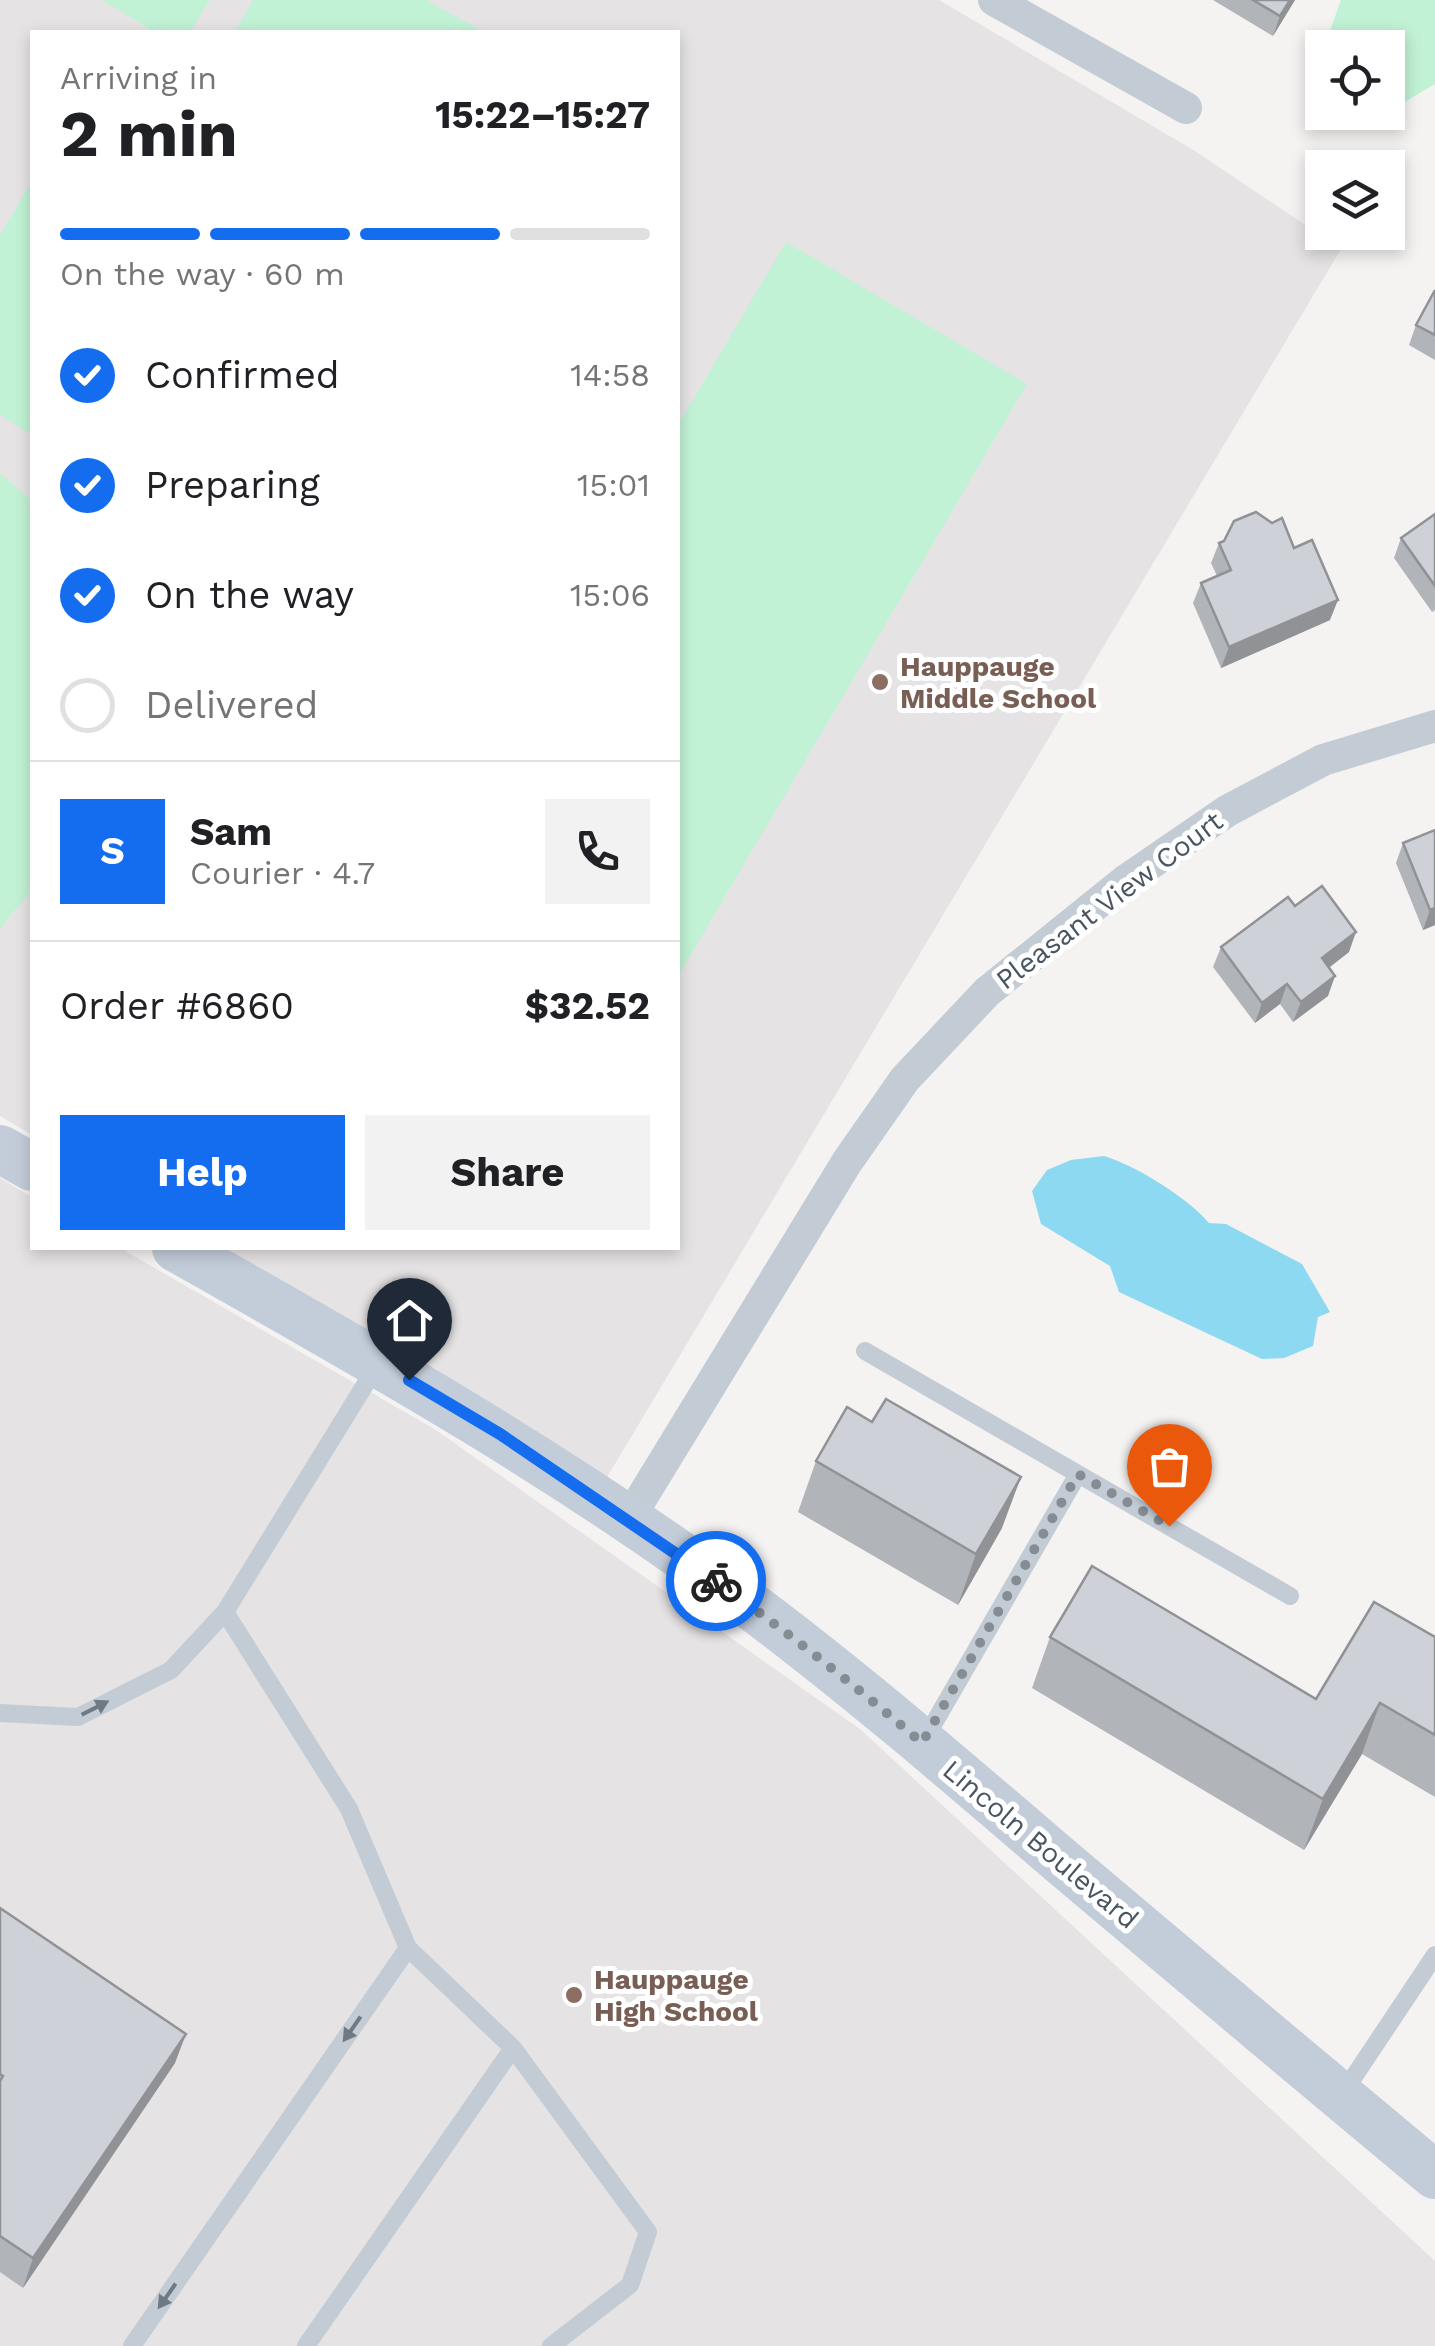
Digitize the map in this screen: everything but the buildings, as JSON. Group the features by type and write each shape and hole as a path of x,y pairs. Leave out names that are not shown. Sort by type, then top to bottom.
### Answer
{"street":[{"path":"994,0 1186,108"},
{"name":"Pleasant View Court","path":"628,1520 846,1162 906,1079 987,992 1125,881 1227,811 1323,760 1435,726"},
{"path":"0,1149 30,1166"},
{"name":"Lincoln Boulevard","path":"180,1250 500,1434 761,1613 874,1702 1435,2175"}],"lane":[{"path":"865,1352 1290,1596"},
{"path":"0,1713 78,1717 171,1670 225,1612 379,1362"},
{"path":"922,1743 1078,1474"},
{"path":"225,1612 348,1809 408,1948 512,2048 648,2232 630,2285 551,2346"},
{"path":"132,2346 408,1948"},
{"path":"1340,2096 1435,1956"},
{"path":"306,2346 512,2048"}],"shaded area":[{"name":"Hauppauge Middle School","path":"0,0 939,0 1195,151 1305,225 1305,250 1340,250 606,1479 223,1250 680,1250 680,30 30,30 30,1134 0,1116"},
{"name":"Hauppauge High School","path":"0,1178 30,1196 30,1250 123,1250 436,1430 860,1729 1435,2261 1435,2346 0,2346"}],"green space":[{"path":"102,0 210,0 191,30 152,30"},
{"path":"253,0 426,0 480,30 236,30"},
{"path":"1341,0 1435,0 1435,84 1405,102 1405,30 1330,30"},
{"path":"30,184 30,434 0,415 0,235"},
{"path":"786,242 1027,384 680,973 680,422"},
{"path":"0,473 30,499 30,892 0,928"}],"water":[{"path":"1104,1156 1160,1184 1209,1223 1226,1224 1302,1264 1330,1312 1318,1317 1313,1346 1284,1358 1262,1359 1119,1292 1110,1266 1041,1224 1032,1191 1047,1170 1071,1160"}],"way so far":[{"path":"716,1581 922,1743 1078,1474 1169,1526"}],"place":[{"name":"Hauppauge Middle School","path":"880,682"},
{"name":"Hauppauge High School","path":"574,1995"}],"route":[{"path":"409,1380 500,1434 716,1581"}]}
